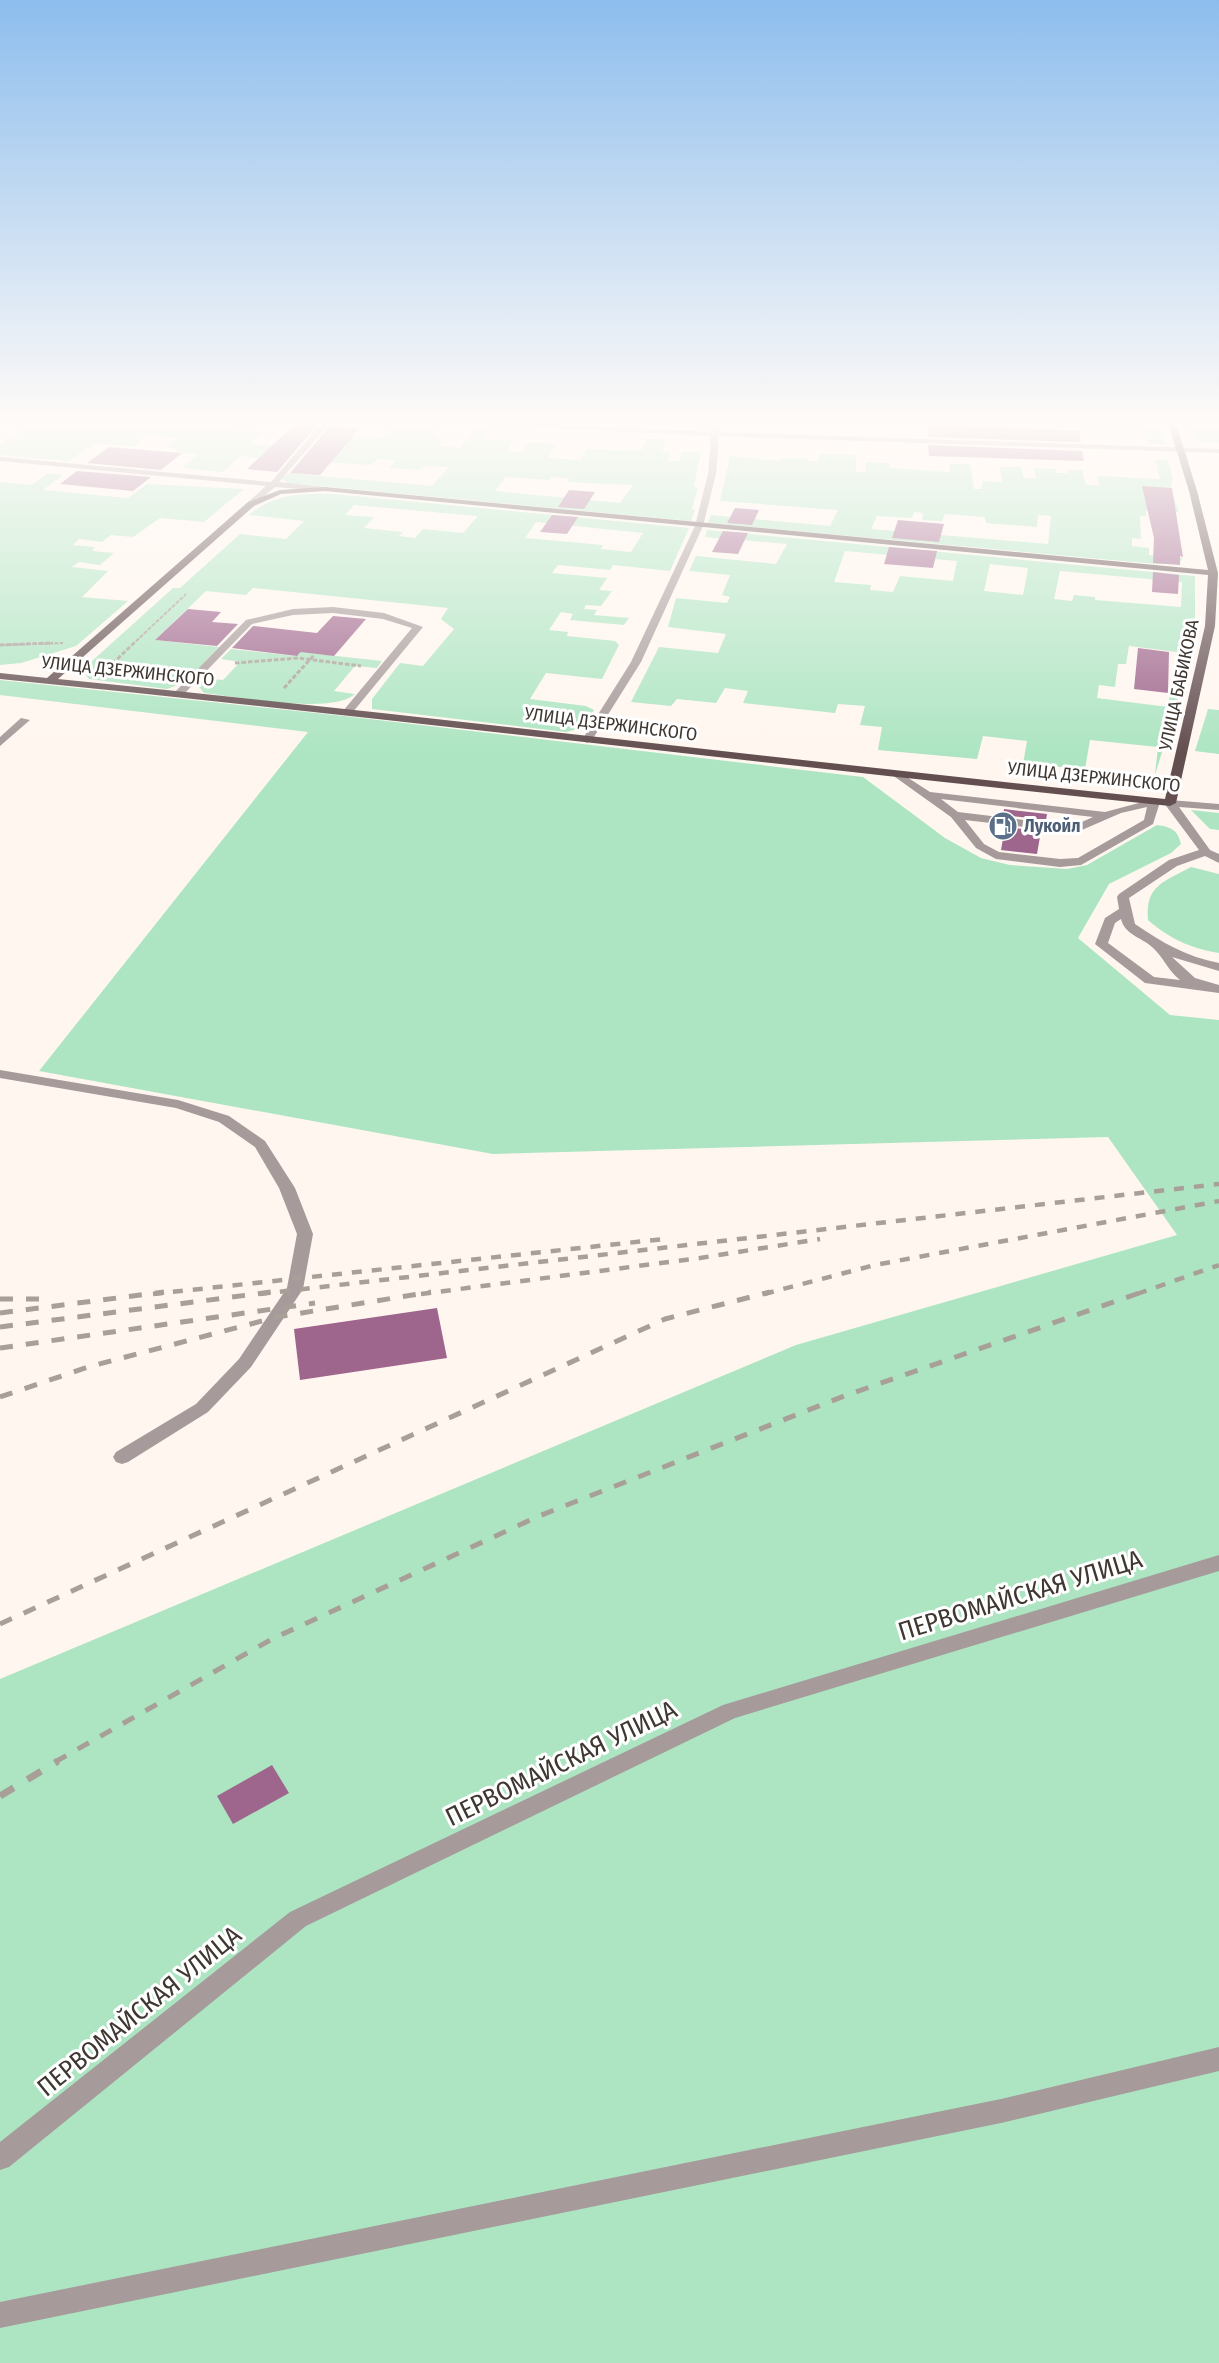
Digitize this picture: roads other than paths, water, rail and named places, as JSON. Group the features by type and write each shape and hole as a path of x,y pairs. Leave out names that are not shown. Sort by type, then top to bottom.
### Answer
{"main road":[{"path":"49,681 218,533"},
{"path":"777,533 1216,574"},
{"name":"УЛИЦА БАБИКОВА","path":"1170,803 1210,626 1216,574 1205,533"},
{"name":"УЛИЦА ДЗЕРЖИНСКОГО","path":"0,676 348,711 899,776 1170,803"}],"street":[{"path":"587,740 636,662 696,533"},
{"path":"178,694 249,622 293,612 333,610 384,616 418,627 348,711"},
{"path":"0,743 25,720"},
{"path":"899,776 928,794 955,815 980,846 996,855 1060,863 1082,861 1149,822 1154,802 1105,815 1075,830 955,815"},
{"path":"928,794 1105,815"},
{"path":"1170,803 1206,852 1219,859"},
{"name":"УЛИЦА ДЗЕРЖИНСКОГО","path":"1170,803 1219,807"},
{"path":"941,804 1090,823"},
{"path":"1206,852 1173,863 1123,897 1129,926 1158,946 1195,964 1219,967"},
{"path":"1125,911 1109,921 1101,944 1150,980 1219,989"},
{"path":"1158,946 1170,966 1197,986"},
{"path":"0,1074 177,1104 224,1119 260,1144 287,1188 304,1234 299,1276 295,1289 245,1363 202,1407 122,1457"},
{"name":"ПЕРВОМАЙСКАЯ УЛИЦА","path":"0,2157 298,1919 730,1711 1219,1563"},
{"path":"0,2315 1001,2111 1219,2060"}],"railway":[{"path":"260,1294 1219,1184"},
{"path":"764,1294 875,1265 1219,1201"},
{"path":"153,1294 664,1239"},
{"path":"421,1294 700,1258 820,1239"},
{"path":"1137,1294 1219,1265"},
{"path":"0,1313 164,1292"},
{"path":"0,1327 271,1292"},
{"path":"0,1397 88,1367 277,1317 431,1292"},
{"path":"0,1624 665,1319 770,1292"},
{"path":"55,1762 272,1639 539,1516 844,1396 1142,1292"},
{"path":"0,1299 46,1299"},
{"path":"0,1348 315,1303"},
{"path":"0,1796 58,1761"}],"place":[{"name":"Лукойл","path":"1003,826"}]}
